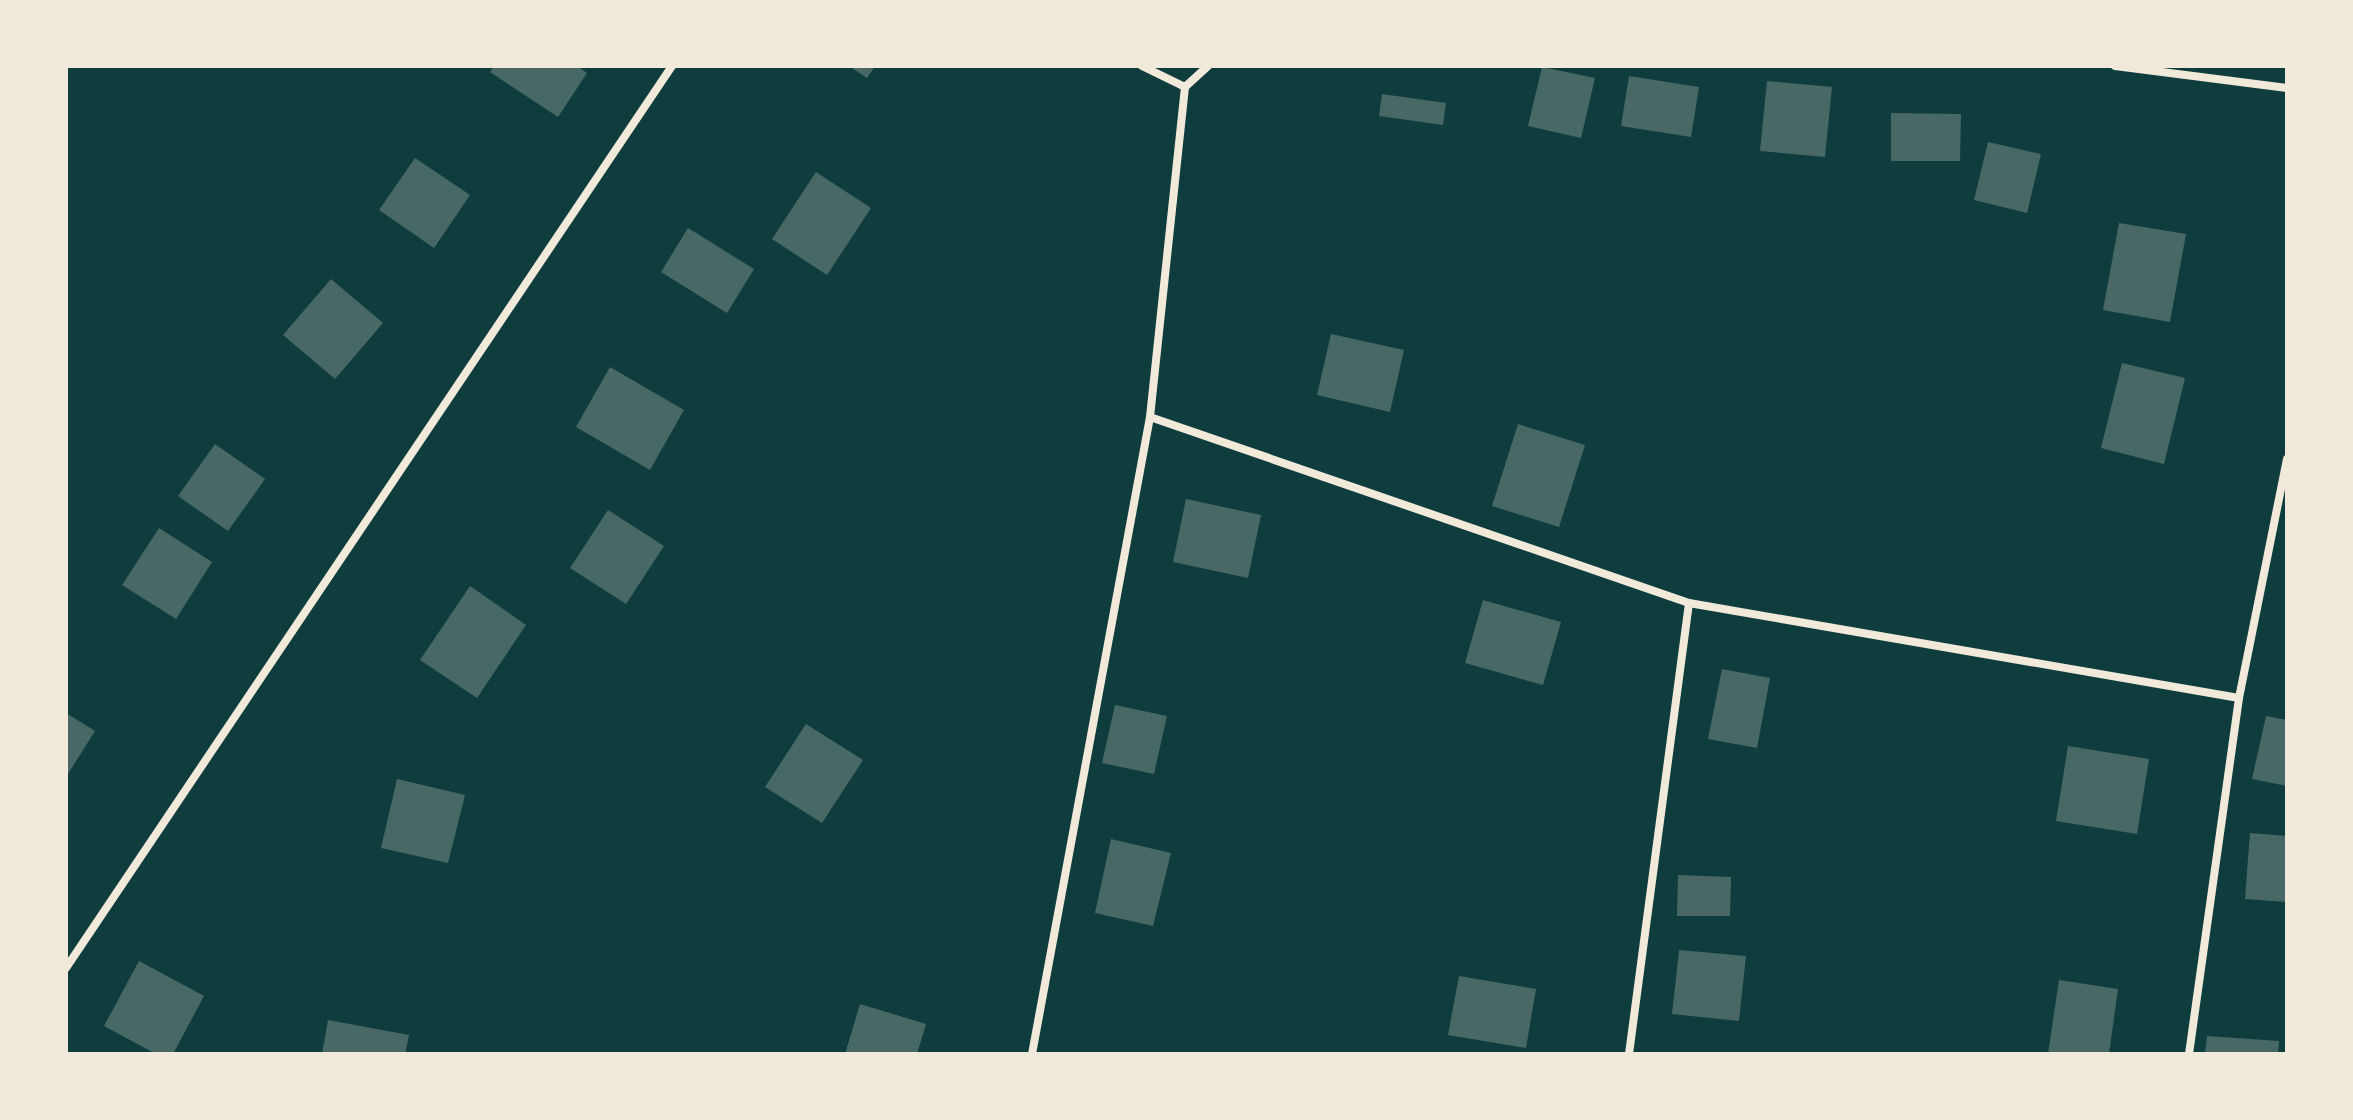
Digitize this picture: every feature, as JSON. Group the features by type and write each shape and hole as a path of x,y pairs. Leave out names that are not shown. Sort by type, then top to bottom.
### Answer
{"street":[{"path":"66,968 672,66"},
{"path":"1142,66 1185,87"},
{"path":"1032,1054 1150,417 1185,87 1208,66"},
{"path":"2115,66 2287,88"},
{"path":"1150,417 1689,603 2239,698"},
{"path":"2189,1054 2239,698 2287,459"},
{"path":"1629,1054 1689,603"}],"building":[{"path":"494,66 577,66 587,73 558,117 490,72"},
{"path":"849,66 875,66 867,78"},
{"path":"1542,67 1595,78 1581,138 1528,126"},
{"path":"1629,76 1699,87 1691,137 1621,126"},
{"path":"1767,81 1832,87 1825,157 1760,151"},
{"path":"1382,94 1446,103 1443,125 1379,116"},
{"path":"1891,113 1961,114 1960,161 1891,161"},
{"path":"1988,142 2041,154 2027,213 1974,200"},
{"path":"415,158 470,195 434,248 379,210"},
{"path":"816,172 871,208 827,275 772,239"},
{"path":"2119,223 2186,234 2170,322 2103,310"},
{"path":"688,228 754,269 727,313 661,272"},
{"path":"331,279 383,323 335,379 283,335"},
{"path":"1331,334 1404,350 1390,412 1317,395"},
{"path":"2122,363 2185,378 2164,464 2101,448"},
{"path":"610,367 684,410 650,470 576,427"},
{"path":"1518,424 1585,445 1559,527 1492,506"},
{"path":"215,444 265,479 228,531 178,496"},
{"path":"1186,499 1261,515 1248,578 1173,562"},
{"path":"608,510 664,546 626,604 570,568"},
{"path":"159,528 212,562 176,619 122,585"},
{"path":"470,586 526,625 477,698 420,660"},
{"path":"1483,600 1561,622 1543,685 1465,663"},
{"path":"1722,669 1770,678 1757,748 1708,739"},
{"path":"1115,705 1167,716 1154,774 1102,763"},
{"path":"66,713 95,731 66,777"},
{"path":"2266,716 2287,720 2287,786 2252,779"},
{"path":"806,724 863,760 822,823 765,787"},
{"path":"2068,746 2149,759 2137,834 2056,821"},
{"path":"397,779 465,795 448,863 381,848"},
{"path":"2250,833 2287,836 2287,902 2245,899"},
{"path":"1111,839 1171,853 1153,926 1095,913"},
{"path":"1678,875 1731,877 1730,916 1677,916"},
{"path":"1679,950 1746,956 1739,1021 1672,1014"},
{"path":"139,961 204,996 173,1054 156,1054 104,1026"},
{"path":"1459,976 1536,989 1526,1048 1448,1035"},
{"path":"2059,980 2118,989 2109,1054 2048,1054"},
{"path":"860,1004 926,1024 917,1054 845,1054"},
{"path":"328,1020 409,1035 405,1054 322,1054"},
{"path":"2207,1036 2279,1041 2278,1054 2205,1054"}]}
